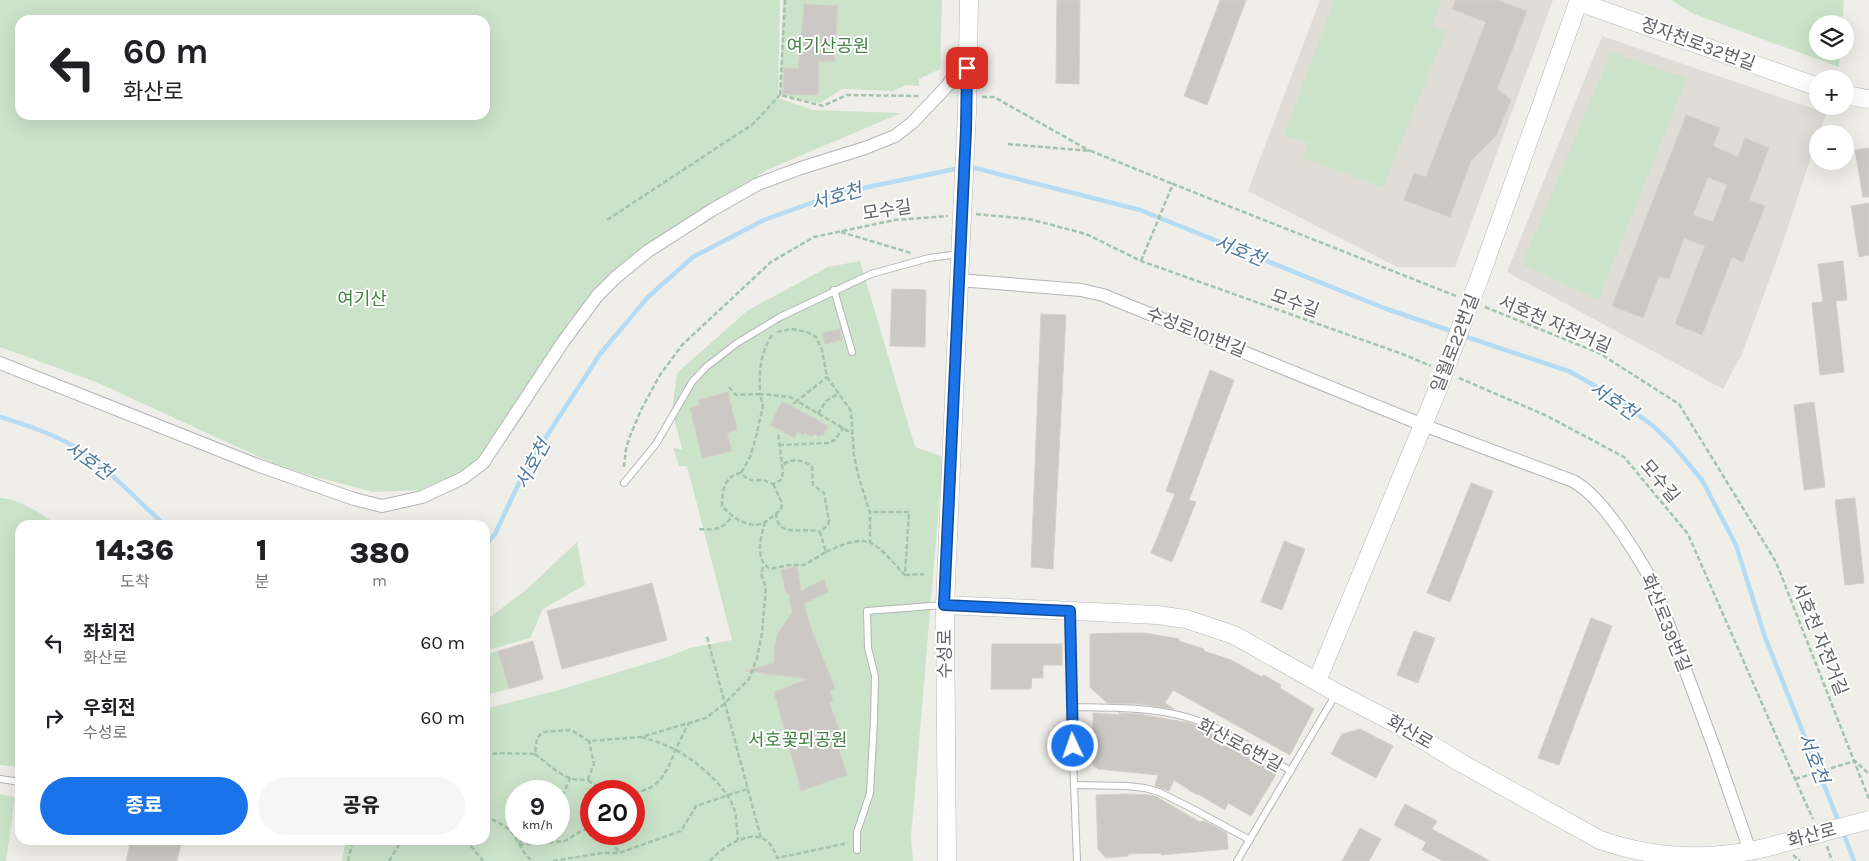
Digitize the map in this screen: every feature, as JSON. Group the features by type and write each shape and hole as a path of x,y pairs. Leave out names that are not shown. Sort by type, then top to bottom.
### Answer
{"street":[{"path":"967,105 969,0"},
{"name":"정자천로32번길","path":"1579,1 1809,84"},
{"name":"일월로22번길","path":"1317,681 1435,396 1579,1"},
{"path":"0,363 273,471 354,499 382,506 422,497 463,478 483,463 563,342 597,296 616,277 648,251 712,210 758,184 895,136 912,123 948,86 967,54"},
{"path":"1854,96 1869,99"},
{"name":"수성로","path":"947,861 944,605 967,105"},
{"name":"수성로101번길","path":"959,280 1081,290 1104,295 1423,425"},
{"name":"화산로39번길","path":"1423,425 1573,481 1590,493 1609,516 1643,565 1653,583 1750,851"},
{"name":"화산로","path":"944,605 1157,615 1186,619 1234,635 1337,693 1397,724 1461,763 1600,840 1624,849 1676,857 1712,856 1750,851 1869,820"}],"lane":[{"path":"624,483 656,444 692,382 706,367 737,343 767,324 834,290 871,274 929,258 961,245"},
{"path":"834,290 852,352"},
{"path":"857,850 857,832 870,793 874,720 875,676 868,648 867,611 944,605"},
{"path":"1070,611 1071,707 1077,861"},
{"name":"화산로6번길","path":"1237,861 1337,693"},
{"name":"화산로6번길","path":"1071,707 1133,708 1175,714 1198,721 1236,739 1291,771"},
{"path":"0,779 15,781"},
{"path":"1074,785 1128,786 1159,792 1250,840"}],"path":[{"path":"607,220 753,124 780,95 785,0"},
{"path":"780,95 823,106 847,95 915,97 929,94 936,97"},
{"path":"967,105 994,97 1091,151 1464,299"},
{"path":"1008,144 1091,151"},
{"path":"1141,261 1173,184"},
{"name":"모수길","path":"975,214 1029,219 1086,234 1141,261 1431,366"},
{"name":"모수길","path":"624,483 626,449 641,410 660,374 682,345 771,262 814,237 868,224 956,215"},
{"path":"841,232 929,258"},
{"name":"서호천 자전거길","path":"1482,306 1599,353 1679,404 1776,562 1869,799"},
{"path":"773,484 782,503 781,510 765,522 754,524 742,522 732,516 722,506 722,494 726,482 730,477 741,473 750,457 756,437 763,406 760,394 760,360 764,349 772,335 780,331 792,329 806,332 816,337 822,350 827,376 851,411 854,456 870,512 870,542"},
{"path":"793,404 827,376"},
{"name":"모수길","path":"1457,378 1545,416 1624,457 1688,534 1794,779 1816,825"},
{"path":"730,387 736,395 760,394 790,397 853,434"},
{"path":"818,414 826,401 839,393"},
{"path":"779,445 828,443 835,440 843,428"},
{"path":"741,473 751,481 758,482 762,480 773,484 779,482 783,475 778,432"},
{"path":"783,464 794,458 804,461 812,467 813,486 824,493 829,521 828,525 820,532"},
{"path":"870,512 909,512 905,575"},
{"path":"776,513 776,520 785,529 791,531 813,529 820,532"},
{"path":"698,529 717,529 726,525 732,516"},
{"path":"765,522 760,556 764,565 770,569 789,565 804,565 844,544 863,540 877,546 905,575 924,574"},
{"path":"820,532 826,552"},
{"path":"535,754 537,738 543,732 571,730 589,742 641,737 706,718 724,704 749,679 757,658 762,633 766,588 761,574 764,565"},
{"path":"707,637 761,838"},
{"path":"645,791 654,787 664,776 689,723"},
{"path":"641,737 683,754 718,782 728,794 735,811 738,840"},
{"path":"588,780 594,764 589,742"},
{"path":"490,755 498,753 535,754 561,774 580,782"},
{"path":"1794,779 1855,761 1869,774"},
{"path":"553,861 603,853 619,853 681,830 696,806 747,789"},
{"path":"490,819 505,827"},
{"path":"710,861 726,846 738,840 761,838 769,843 777,859 857,841"},
{"path":"1825,842 1832,861"},
{"path":"348,861 352,845"},
{"path":"389,861 399,845"},
{"path":"470,845 483,861"},
{"path":"518,845 522,852 532,861"},
{"path":"614,845 619,853"}],"shaded area":[{"path":"1320,0 1553,0 1455,267 1397,267 1248,191"},
{"path":"1602,36 1809,107 1809,115 1825,115 1822,125 1809,125 1809,163 1781,248 1742,354 1723,389 1507,272"}],"green space":[{"name":"여기산","path":"0,0 780,0 778,98 813,110 901,113 767,170 624,261 570,320 491,442 470,467 420,490 373,492 283,468 96,382 0,347"},
{"name":"여기산공원","path":"783,0 942,0 940,69 919,79 919,86 906,85 893,91 842,89 820,103 780,95"},
{"path":"1334,0 1442,0 1432,26 1446,32 1383,187 1303,158 1308,143 1284,135"},
{"path":"1671,0 1844,0 1843,15 1809,15 1809,56 1694,14"},
{"path":"1611,52 1687,78 1598,300 1522,264"},
{"path":"1820,60 1839,60 1839,67"},
{"name":"서호꽃뫼공원","path":"860,261 915,447 943,457 911,837 913,861 342,861 345,845 490,845 490,708 559,690 665,658 690,648 732,640 687,466 679,466 673,448 682,449 672,410 677,373 747,311 828,267"},
{"path":"0,498 22,504 50,520 15,520 15,766 0,765"},
{"path":"577,542 585,585 543,609 530,638 490,650 490,617 526,590"},
{"path":"498,651 509,689 490,694 490,653"},
{"path":"0,794 15,797 6,861 0,861"}],"building":[{"path":"1057,0 1080,0 1079,84 1056,83"},
{"path":"1220,0 1246,0 1207,105 1184,96"},
{"path":"1456,0 1497,0 1527,11 1497,89 1511,100 1496,136 1471,161 1450,217 1404,200 1414,173 1426,177 1486,22 1452,9"},
{"path":"804,4 838,6 834,62 819,61 818,95 783,94 784,68 798,69"},
{"path":"1686,115 1720,128 1713,146 1738,157 1745,138 1769,148 1749,200 1765,206 1743,262 1732,257 1702,335 1675,324 1705,246 1684,238 1669,279 1659,276 1643,318 1612,306","holes":["1708,177 1727,185 1713,222 1693,215"]},
{"path":"1869,148 1869,197 1863,197 1855,150"},
{"path":"1869,203 1869,255 1859,257 1851,206"},
{"path":"1843,261 1847,300 1836,301 1844,372 1820,375 1812,303 1823,302 1818,264"},
{"path":"892,289 926,290 925,347 890,346"},
{"path":"1041,314 1066,315 1053,569 1031,567"},
{"path":"840,329 842,340 825,344 822,333"},
{"path":"1210,370 1234,380 1189,500 1196,502 1172,562 1151,553 1175,494 1166,491"},
{"path":"728,392 737,430 727,433 732,451 702,458 690,408 699,405 698,400"},
{"path":"782,401 828,426 823,436 821,434 820,437 814,434 812,437 805,433 803,435 797,432 795,438 770,425"},
{"path":"1814,402 1825,487 1804,490 1794,405"},
{"path":"1471,483 1493,491 1450,602 1427,593"},
{"path":"1855,498 1864,583 1845,585 1835,500"},
{"path":"1284,541 1305,549 1282,610 1261,602"},
{"path":"797,566 801,591 824,579 828,592 804,604 812,631 835,688 829,691 833,700 829,702 843,740 837,743 847,775 801,791 774,692 808,679 745,671 774,663 774,646 778,634 792,612 789,594 786,594 781,570"},
{"path":"652,583 667,640 562,669 547,611"},
{"path":"1591,618 1612,626 1559,765 1538,758"},
{"path":"1414,631 1435,638 1418,683 1397,675"},
{"path":"1145,633 1179,639 1179,641 1231,660 1281,685 1280,688 1314,709 1290,755 1173,690 1165,703 1174,709 1141,704 1107,703 1090,687 1090,634"},
{"path":"533,641 543,679 509,689 498,651"},
{"path":"992,644 1062,644 1062,665 1043,665 1043,678 1032,678 1031,689 991,689"},
{"path":"1093,713 1140,714 1189,723 1201,727 1231,748 1277,773 1251,816 1228,803 1225,810 1174,780 1169,791 1155,786 1158,775 1098,769 1092,764"},
{"path":"1360,729 1393,746 1376,778 1331,754 1342,734"},
{"path":"1127,794 1157,797 1200,822 1204,821 1227,833 1228,849 1161,855 1161,853 1128,854 1128,856 1106,858 1098,849 1096,795"},
{"path":"1405,804 1437,821 1432,829 1490,861 1443,861 1422,850 1426,842 1394,825"},
{"path":"1360,828 1381,839 1369,861 1342,861"},
{"path":"130,845 181,845 177,861 126,861"}],"waterway":[{"name":"서호천","path":"967,166 1140,210 1384,308 1454,332"},
{"name":"서호천","path":"490,540 495,534 518,485 548,434 600,354 648,297 693,257 764,220 839,193 960,168"},
{"name":"서호천","path":"1461,335 1571,372 1609,394 1652,425 1672,444 1702,480 1736,545 1765,637 1840,825"},
{"name":"서호천","path":"0,417 48,433 75,447 99,464 160,520"},
{"name":"서호천","path":"1843,832 1854,861"}],"route":[{"path":"967,68 967,112 944,605 1070,611 1073,746"}]}
